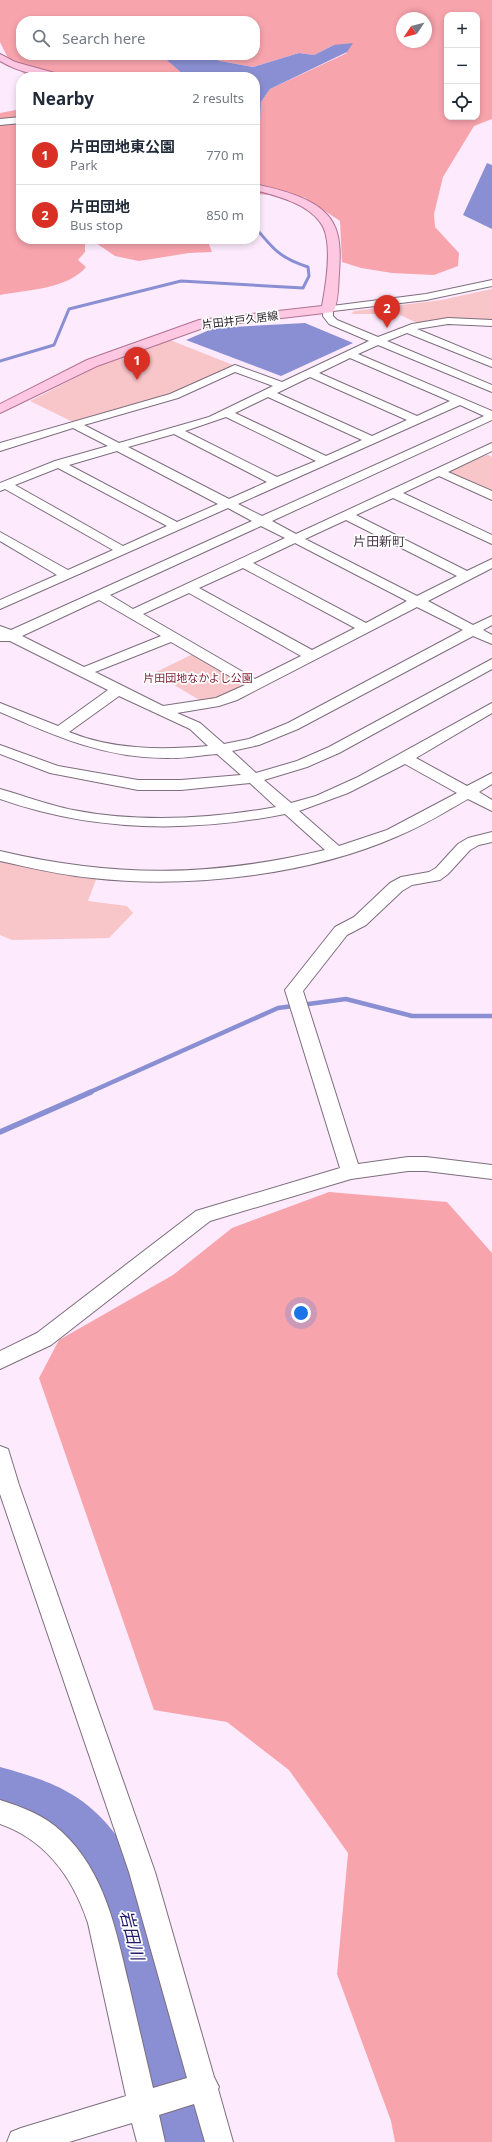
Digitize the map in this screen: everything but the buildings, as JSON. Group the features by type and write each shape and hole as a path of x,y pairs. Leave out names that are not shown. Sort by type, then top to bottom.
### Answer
{"main road":[{"path":"0,57 12,64 40,72"},
{"path":"260,188 290,197 313,210 326,221 330,233 333,262 328,309"},
{"name":"片田井戸久居線","path":"0,409 92,363 204,323 328,309"}],"street":[{"path":"0,122 16,120"},
{"path":"492,283 426,297 328,309 328,316 333,322 492,389"},
{"path":"3,486 59,464 175,430 226,413 377,341 407,329 430,323 467,321 492,323"},
{"path":"467,321 492,331"},
{"path":"407,329 492,364"},
{"path":"349,354 492,416"},
{"path":"0,447 74,424 174,396 235,368 282,386"},
{"path":"310,373 417,420"},
{"path":"268,393 371,440"},
{"path":"3,600 67,575 460,401"},
{"path":"226,413 326,460"},
{"path":"4,635 100,594 492,416"},
{"path":"74,424 492,640"},
{"path":"175,430 277,482"},
{"path":"133,614 393,493 490,450"},
{"path":"59,464 177,527"},
{"path":"439,472 492,496"},
{"path":"3,486 122,550"},
{"path":"393,493 492,540"},
{"path":"346,515 467,576"},
{"path":"0,536 67,575"},
{"path":"243,563 365,628"},
{"path":"162,711 219,702 312,656 492,563"},
{"path":"189,588 312,656"},
{"path":"100,594 255,685"},
{"path":"0,707 58,733 93,745 119,750 166,754 223,749 254,742 293,726 492,620"},
{"path":"4,635 86,671 162,711 195,726 223,749 337,853"},
{"path":"86,671 114,658 144,649 172,636"},
{"path":"0,749 55,770 138,785 181,785 254,778 302,764 334,750 492,663"},
{"path":"58,733 119,689"},
{"path":"0,794 51,811 125,821 174,823 207,821 289,809 350,787 405,758 492,707"},
{"path":"405,758 492,806"},
{"path":"0,856 80,872 173,876 244,871 337,853 378,839 413,824 492,778"},
{"path":"351,1172 294,990 341,931 360,921 396,886 442,872 464,847 474,841 492,837"},
{"path":"0,1361 44,1339 203,1216 351,1172 408,1164 426,1164 492,1172"},
{"path":"0,1455 8,1484 142,1872 201,2088 219,2142"},
{"path":"0,1812 34,1826 48,1836 73,1862 90,1892 101,1924 147,2105 151,2142"},
{"path":"21,2142 201,2088"}],"green space":[{"path":"492,289 492,321 450,319 417,323 398,314 351,314 354,311 441,300"},
{"path":"170,340 233,365 171,394 73,422 30,401 101,365"},
{"path":"488,455 492,457 492,493 451,474 450,470 481,456"},
{"name":"片田団地なかよし公園","path":"193,654 242,683 241,687 216,698 201,701 154,673"},
{"path":"0,861 44,871 97,877 88,901 127,906 133,913 109,938 12,940 0,935"}],"shaded area":[{"path":"0,0 492,0 492,119 474,126 443,177 434,214 435,227 459,253 458,266 434,275 392,273 361,268 342,262 340,221 304,197 260,194 261,102 270,89 347,53 334,45 314,55 299,53 253,67 218,60 260,60 260,16 16,16 16,60 167,60 182,72 22,72 7,56 0,42"},
{"path":"16,110 16,244 85,244 85,252 78,260 86,267 69,280 58,284 34,290 0,295 0,113"},
{"path":"97,244 209,244 212,252 189,253 139,261 115,256"},
{"path":"329,1192 447,1202 492,1253 492,2142 395,2142 391,2121 337,1974 348,1853 289,1770 227,1722 154,1710 39,1378 59,1340 173,1275 232,1228"}],"water":[{"path":"353,43 347,52 270,89 261,102 260,125 260,72 181,72 167,60 218,60 253,67 299,53 314,55 334,45"},
{"path":"487,163 492,165 492,229 463,215"},
{"path":"305,323 353,343 281,376 186,340 214,328"}],"waterway":[{"path":"0,361 54,345 69,309 181,281 303,288 309,276 308,267 298,264 278,252 260,233"},
{"path":"88,1093 278,1008 346,999 412,1016 492,1016"},
{"path":"0,1132 91,1092"},
{"name":"岩田川","path":"0,1787 36,1797 63,1812 92,1839 107,1859 113,1870 122,1897 183,2142"}],"place":[{"name":"片田団地","path":"387,328"},
{"name":"片田団地東公園","path":"137,380"}],"district":[{"name":"片田新町","path":"379,541"}]}
